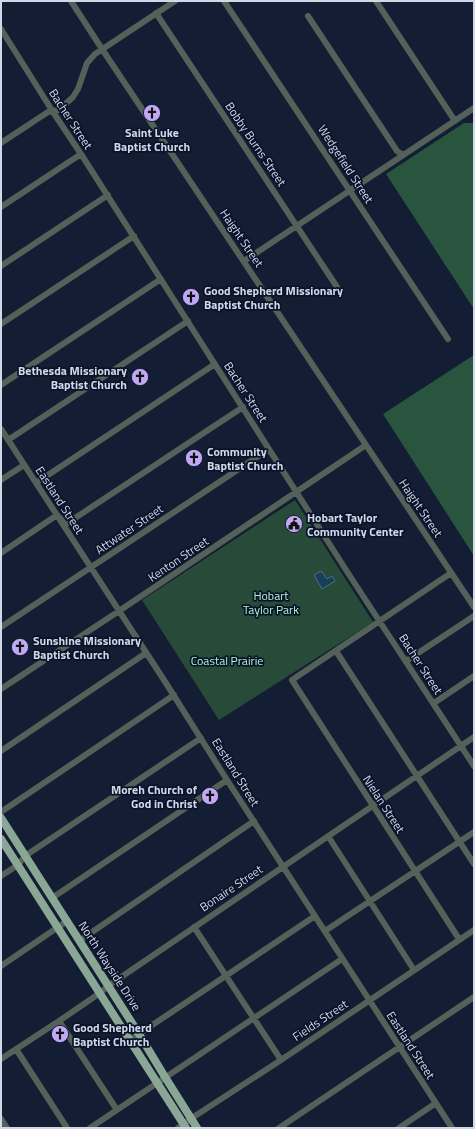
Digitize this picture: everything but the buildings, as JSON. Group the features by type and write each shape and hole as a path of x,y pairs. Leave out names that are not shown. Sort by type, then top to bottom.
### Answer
{"main road":[{"name":"North Wayside Drive","path":"1,818 139,1034 197,1128"},
{"name":"North Wayside Drive","path":"1,839 157,1082 183,1127"}],"street":[{"name":"Haight Street","path":"71,1 474,607"},
{"path":"1,143 48,112 59,110 73,97 87,63 95,54 175,1"},
{"name":"Wedgefield Street","path":"224,1 448,339"},
{"path":"376,1 455,121"},
{"name":"Bobby Burns Street","path":"156,13 337,287"},
{"path":"308,16 398,151 403,155"},
{"name":"Bacher Street","path":"1,28 53,112 108,195 346,570 474,766"},
{"path":"244,261 474,108"},
{"path":"1,207 81,154"},
{"path":"1,266 108,195"},
{"path":"1,324 134,236"},
{"path":"1,386 161,278"},
{"path":"8,440 188,321"},
{"path":"36,483 215,364"},
{"path":"1,553 57,515 66,524 242,407"},
{"name":"Eastland Street","path":"1,429 119,612 174,694 227,780 452,1128"},
{"name":"Kenton Street","path":"1,689 119,612 366,445"},
{"name":"Attwater Street","path":"1,627 269,449"},
{"path":"1,480 24,465"},
{"path":"451,573 336,651 474,864"},
{"path":"406,661 474,616"},
{"name":"Nielan Street","path":"336,651 292,680 459,939"},
{"path":"1,751 146,653"},
{"path":"434,703 474,676"},
{"path":"1,812 174,694"},
{"name":"Bonaire Street","path":"1,1059 59,1021 372,805 474,737"},
{"path":"1,876 18,865 25,856 201,738"},
{"path":"52,898 227,780"},
{"path":"80,941 254,821"},
{"path":"325,931 474,832"},
{"path":"328,836 414,970"},
{"path":"130,1040 315,916"},
{"path":"1,966 67,921"},
{"path":"194,927 281,1060"},
{"name":"Fields Street","path":"183,1127 191,1119 474,930"},
{"path":"90,1128 342,959"},
{"path":"279,1128 474,997"},
{"path":"59,1021 117,1110"},
{"path":"16,1049 68,1128"},
{"path":"399,1128 436,1103"},
{"path":"1,1119 7,1128"}],"green space":[{"path":"464,123 474,123 474,309 386,174"},
{"path":"474,355 474,556 383,414"},
{"name":"Hobart Taylor Park","path":"295,500 373,622 219,720 142,600"}],"water":[{"path":"321,571 327,579 332,576 335,581 322,589 314,575"}],"place":[{"name":"Saint Luke Baptist Church","path":"152,113"},
{"name":"Good Shepherd Missionary Baptist Church","path":"191,297"},
{"name":"Bethesda Missionary Baptist Church","path":"140,377"},
{"name":"Community Baptist Church","path":"194,458"},
{"name":"Hobart Taylor Community Center","path":"294,524"},
{"name":"Sunshine Missionary Baptist Church","path":"20,647"},
{"name":"Moreh Church of God in Christ","path":"210,796"},
{"name":"Good Shepherd Baptist Church","path":"60,1034"}],"park label":[{"name":"Coastal Prairie","path":"227,660"}]}
